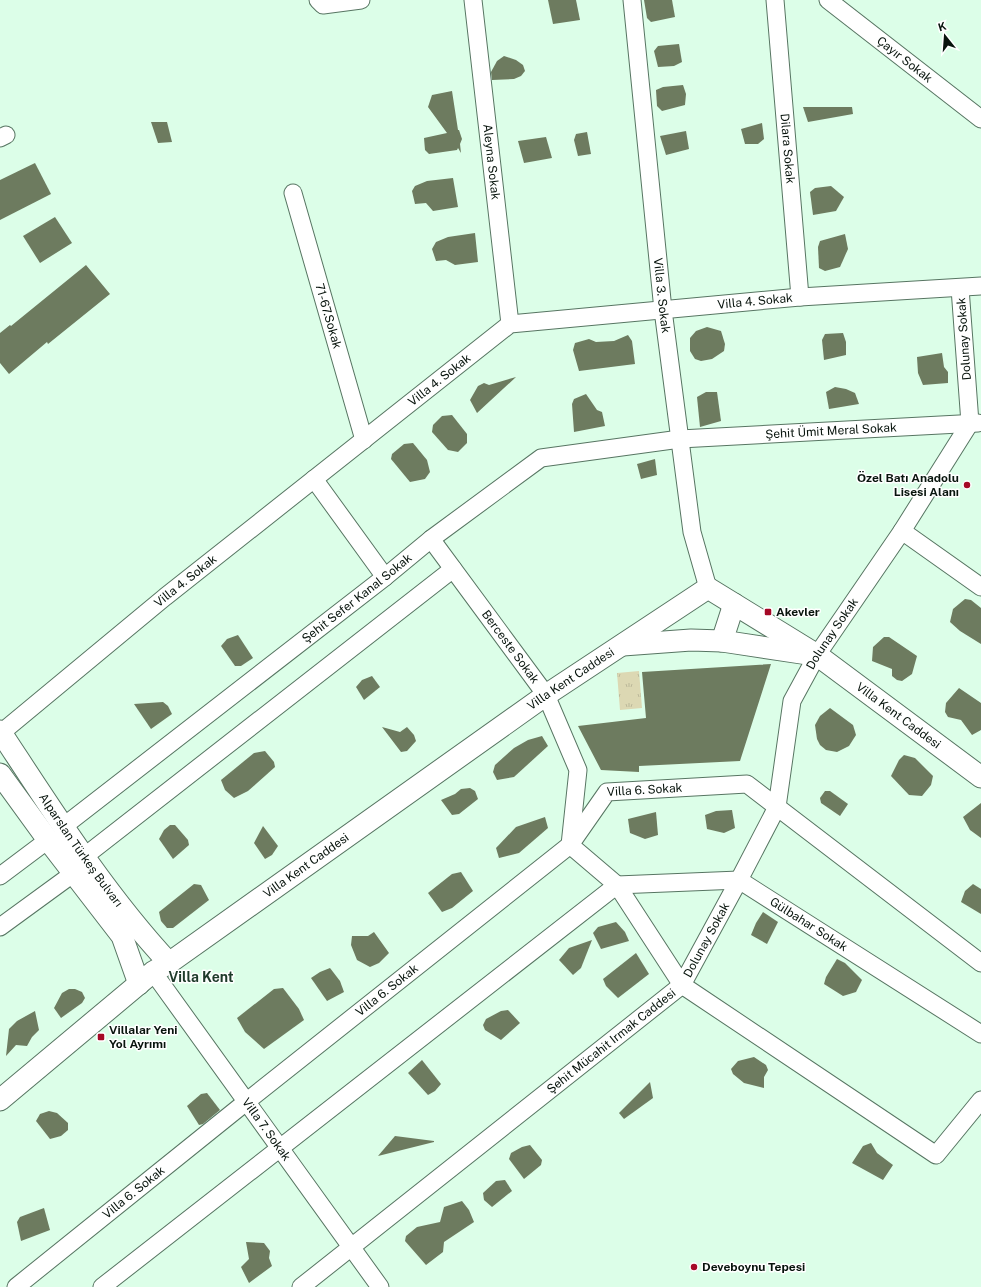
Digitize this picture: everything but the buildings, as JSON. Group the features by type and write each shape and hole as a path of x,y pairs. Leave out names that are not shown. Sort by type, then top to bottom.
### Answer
{"street":[{"path":"318,0 323,5 361,0"},
{"name":"Aleyna Sokak","path":"472,0 510,324"},
{"name":"Villa 3. Sokak","path":"632,0 663,310 692,532 708,588"},
{"name":"Dilara Sokak","path":"775,0 800,297"},
{"name":"Çayır Sokak","path":"828,0 981,119"},
{"name":"71-67.Sokak","path":"293,193 364,440"},
{"name":"Villa 4. Sokak","path":"0,732 165,597 510,324 800,297 981,286"},
{"name":"Dolunay Sokak","path":"682,985 777,807 792,701 817,655 976,423 960,288"},
{"name":"Şehit Ümit Meral Sokak","path":"680,439 976,423"},
{"name":"Şehit Sefer Kanal Sokak","path":"64,826 386,577 431,539 541,458 680,439"},
{"path":"314,479 386,577"},
{"path":"902,531 981,586"},
{"name":"Berceste Sokak","path":"431,539 546,695 578,770 570,845"},
{"path":"0,927 453,569"},
{"name":"Villa Kent Caddesi","path":"0,1100 153,973 546,695 708,588 817,655 981,776"},
{"path":"722,641 734,604"},
{"path":"677,608 691,640"},
{"name":"Villa Kent Caddesi","path":"622,645 691,640 722,641 817,655"},
{"name":"Alparslan Türkeş Bulvarı","path":"0,732 64,826 79,865 122,936 153,973"},
{"name":"Alparslan Türkeş Bulvarı","path":"0,774 48,840 79,865 143,935 153,973"},
{"name":"Villa 6. Sokak","path":"16,1287 570,845 607,792 747,784 777,807"},
{"path":"777,807 981,963"},
{"path":"0,876 48,840"},
{"path":"570,845 617,885 682,985"},
{"path":"102,1287 617,885 739,880"},
{"name":"Gülbahar Sokak","path":"739,880 981,1034"},
{"name":"Villa 7. Sokak","path":"153,973 380,1287"},
{"name":"Şehit Mücahit Irmak Caddesi","path":"301,1287 682,985 936,1155 981,1100"}],"green space":[{"path":"639,671 642,708 620,710 617,673"}],"place":[{"name":"Özel Batı Anadolu Lisesi Alanı","path":"967,485"},
{"name":"Akevler","path":"768,612"},
{"name":"Villalar Yeni Yol Ayrımı","path":"101,1037"},
{"name":"Deveboynu Tepesi","path":"694,1267"}],"district":[{"name":"Villa Kent","path":"201,977"}]}
